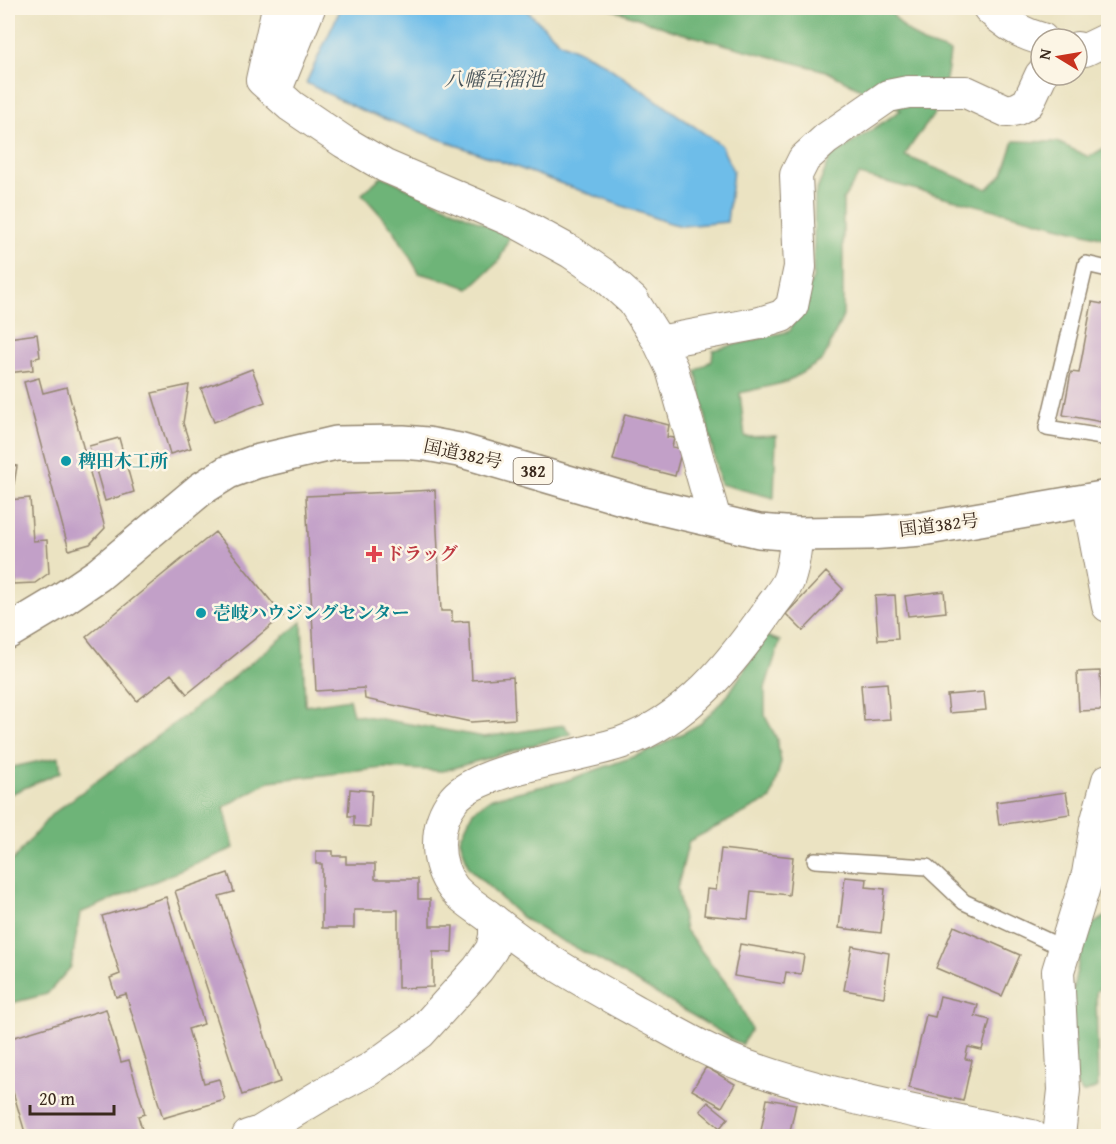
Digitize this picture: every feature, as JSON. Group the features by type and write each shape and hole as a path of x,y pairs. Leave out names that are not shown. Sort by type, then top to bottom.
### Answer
{"highway":[{"name":"国道382号","path":"8,632 58,602 98,574 201,489 228,472 255,462 336,443 358,441 427,444 459,450 639,503 759,531 797,534 869,533 922,529 1098,498"}],"street":[{"path":"278,8 261,80 291,106 385,166 518,223 571,252 603,274 633,301 659,342 672,369 716,520"},
{"path":"275,92 309,8"},
{"path":"989,8 1002,22 1029,35"},
{"path":"1089,48 1108,39"},
{"path":"659,342 760,323 782,316 792,306 800,267 796,175 804,159 826,139 888,96 908,92 966,92 1007,111 1028,103 1035,87"},
{"path":"1098,498 1108,606"},
{"path":"797,534 790,579 747,640 704,691 678,713 656,727 623,742 498,774 466,789 453,800 443,821 437,845 444,869 454,888 495,922 562,970 681,1036 743,1065 825,1092 1032,1137"},
{"path":"1059,1137 1064,1090 1058,970 1088,874 1097,820 1108,780"},
{"path":"248,1137 370,1069 420,1033 478,969 492,949 495,922"}],"lane":[{"path":"1108,269 1086,264 1047,428 1108,438"},
{"path":"815,860 927,867 964,902 1065,949"}],"green space":[{"path":"609,8 887,8 904,28 923,43 950,52 945,83 938,105 905,156 987,189 1003,174 1014,141 1057,142 1089,157 1106,147 1108,141 1108,239 859,175 843,199 843,316 823,360 787,382 740,393 745,437 776,436 774,498 720,484 696,371 712,360 713,350 790,331 813,278 815,195 830,158 901,110 826,71 677,32"},
{"path":"382,176 510,236 499,261 469,289 419,273 394,230 362,194"},
{"path":"302,622 305,706 349,699 353,714 484,737 564,725 571,734 443,771 384,768 270,781 224,807 234,848 80,913 71,967 47,994 8,1004 8,866 51,815 191,711"},
{"path":"766,636 780,641 765,688 765,716 777,739 781,762 771,799 689,841 677,889 685,930 734,993 751,1029 742,1045 603,962 520,916 469,868 460,839 473,811 492,798 565,781 652,750 700,724 728,695"},
{"path":"59,757 61,772 8,795 8,768"},
{"path":"1108,915 1108,981 1096,992 1098,1087 1083,1093 1071,1077 1071,997 1086,928"}],"water":[{"name":"八幡宮溜池","path":"341,8 524,8 560,42 600,61 721,145 733,171 727,222 682,226 666,222 363,111 306,83"}],"building":[{"path":"1092,302 1108,305 1108,423 1063,415 1071,372 1079,373"},
{"path":"37,334 40,357 32,359 33,370 8,373 8,338"},
{"path":"252,369 265,402 214,422 201,389"},
{"name":"稗田木工所","path":"39,378 43,393 67,387 105,528 90,544 69,550 24,382"},
{"path":"189,385 183,423 191,448 170,454 152,393"},
{"path":"625,414 669,425 667,437 674,438 672,447 682,449 675,476 613,460"},
{"path":"119,438 134,492 105,501 89,446"},
{"path":"8,464 17,466 14,484 8,483"},
{"name":"ドラッグ","path":"435,490 441,611 452,611 452,622 469,621 472,680 513,677 515,719 471,722 365,699 364,688 316,691 306,496"},
{"path":"30,498 33,541 47,540 49,573 35,583 13,584 8,500"},
{"name":"壱岐ハウジングセンター","path":"215,532 283,616 187,694 171,674 137,701 86,637"},
{"path":"826,572 843,589 803,631 786,614"},
{"path":"944,591 946,612 908,616 905,596"},
{"path":"895,595 898,639 878,640 875,596"},
{"path":"1100,671 1102,710 1079,711 1077,672"},
{"path":"887,683 890,719 864,721 861,685"},
{"path":"984,692 986,710 949,713 947,695"},
{"path":"350,789 372,791 370,827 354,826 354,816 348,816"},
{"path":"1066,792 1070,814 999,825 996,802"},
{"path":"721,849 793,857 789,895 751,891 748,919 704,915 707,889 716,890"},
{"path":"316,851 333,851 333,856 346,856 346,864 375,864 375,879 418,879 418,899 430,899 430,926 453,926 452,952 433,952 433,987 398,988 398,910 354,910 354,928 322,928 322,864 316,864"},
{"path":"228,873 234,892 219,896 280,1082 242,1095 175,891"},
{"path":"845,877 867,879 866,887 885,889 881,933 839,928"},
{"path":"166,897 204,1024 188,1029 204,1083 219,1079 225,1100 163,1118 126,994 116,997 110,978 120,974 102,916"},
{"path":"954,926 1020,955 1002,996 936,968"},
{"path":"740,944 804,955 801,974 786,972 784,984 734,976"},
{"path":"852,946 889,953 884,997 844,990"},
{"path":"940,996 978,1005 975,1016 990,1020 982,1050 968,1047 965,1059 972,1060 963,1101 909,1088 926,1015 935,1017"},
{"path":"106,1009 121,1062 129,1060 145,1114 138,1116 144,1136 26,1136 8,1075 8,1039"},
{"path":"706,1067 735,1084 722,1107 692,1090"},
{"path":"767,1099 796,1104 789,1136 760,1136"},
{"path":"708,1102 728,1118 720,1128 700,1111"}],"place":[{"name":"稗田木工所","path":"66,461"},
{"name":"ドラッグ","path":"374,554"},
{"name":"壱岐ハウジングセンター","path":"201,613"}]}
